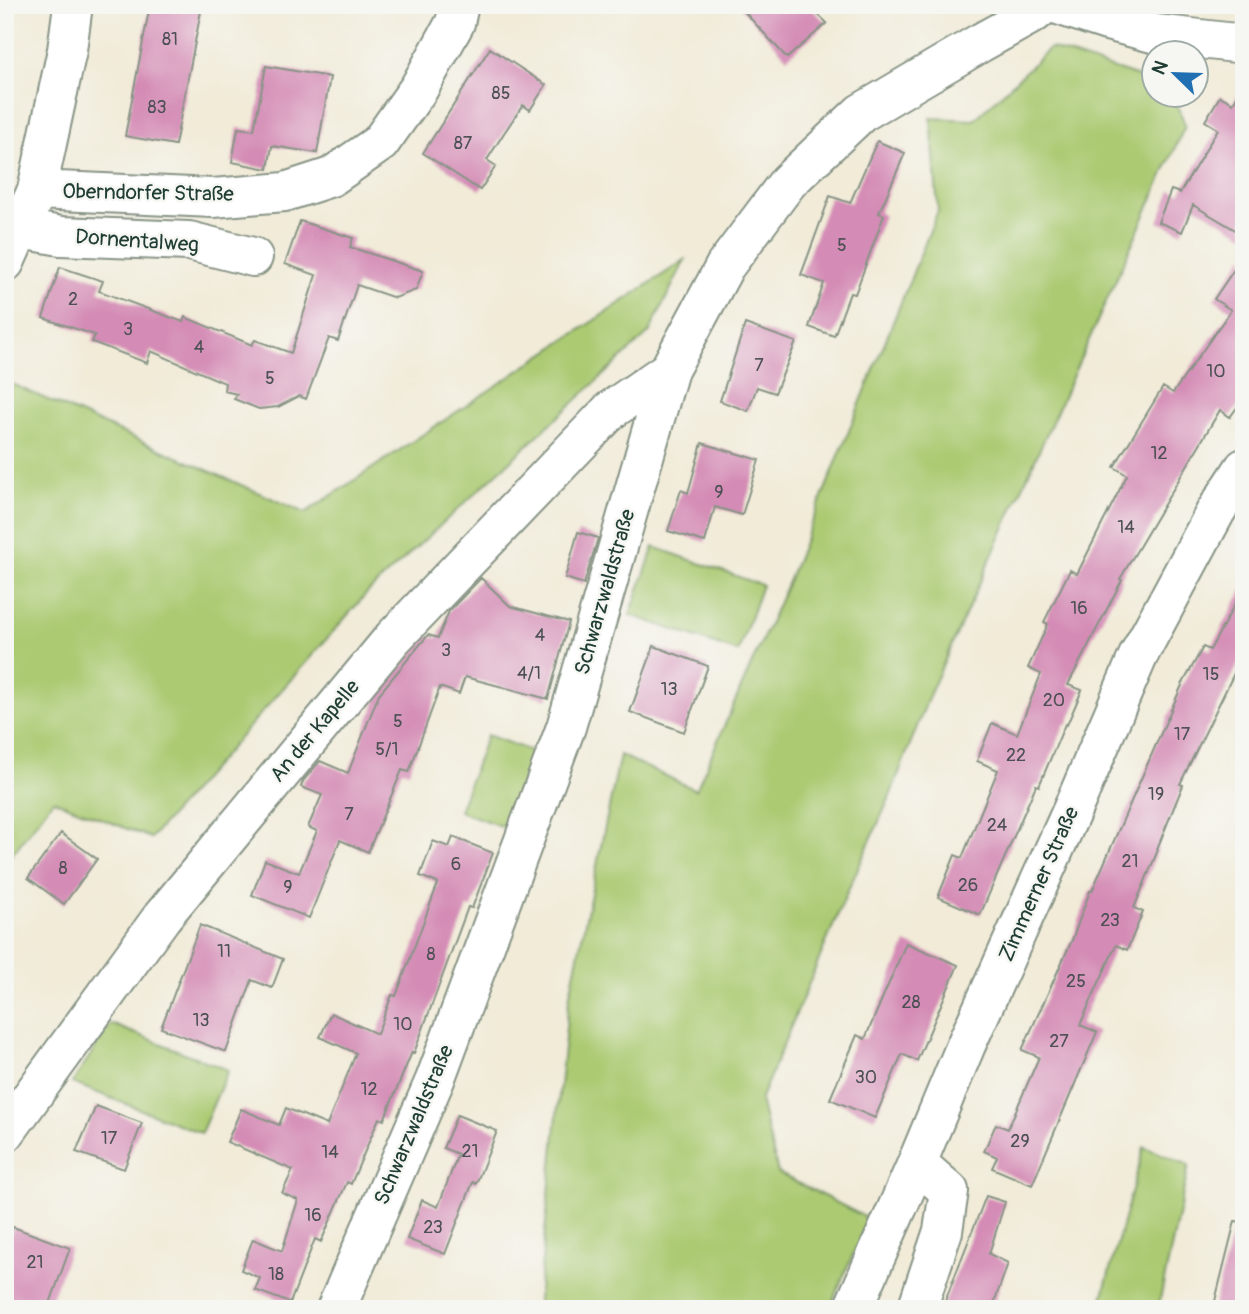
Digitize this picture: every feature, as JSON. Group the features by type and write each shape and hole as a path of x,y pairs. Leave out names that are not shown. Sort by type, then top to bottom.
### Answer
{"street":[{"name":"Oberndorfer Straße","path":"10,238 37,190 67,50 73,5"},
{"name":"Oberndorfer Straße","path":"37,190 213,198 285,192 331,177 380,143 419,88 455,23 459,5"},
{"name":"Schwarzwaldstraße","path":"336,1309 435,1080 566,727 669,370 725,266 788,182 861,113 1044,5"},
{"path":"1058,5 1156,34 1244,44"},
{"name":"Dornentalweg","path":"10,238 61,236 189,242 253,257"},
{"name":"An der Kapelle","path":"5,1132 162,917 393,638 611,410 669,370"},
{"name":"Zimmerner Straße","path":"853,1309 1139,654 1216,511 1244,468"},
{"path":"917,1163 949,1191 943,1231 917,1309"}],"green space":[{"path":"1050,48 1139,77 1140,108 1178,108 1185,126 931,691 888,801 760,1100 778,1173 869,1219 829,1309 537,1309 569,999 620,755 696,790 787,584 938,211 931,118 974,120"},
{"path":"685,260 649,333 368,592 151,838 53,800 5,864 5,381 305,513"},
{"path":"654,547 762,585 738,652 630,615"},
{"path":"487,735 537,753 509,829 459,811"},
{"path":"111,1024 228,1070 201,1133 72,1083"},
{"path":"1144,1147 1189,1165 1158,1309 1099,1309"}],"building":[{"path":"150,5 172,5 201,11 175,145 125,136"},
{"path":"738,5 808,5 827,23 787,58"},
{"path":"490,48 546,85 530,110 523,105 487,160 496,166 480,190 423,153"},
{"path":"266,66 330,77 317,153 272,146 268,169 232,162 238,128 254,130"},
{"path":"1244,85 1244,235 1193,205 1182,232 1158,222 1171,190 1180,193 1218,129 1205,121 1220,96 1233,103"},
{"path":"877,141 905,153 879,213 884,215 855,294 850,293 834,336 809,327 824,283 801,275 830,196 850,203"},
{"path":"300,221 353,238 350,247 423,271 416,290 395,298 357,285 338,341 329,338 306,399 299,396 278,407 259,409 234,399 237,394 224,391 225,383 151,351 147,363 92,342 95,335 43,318 60,267 103,281 99,291 183,322 185,317 252,345 255,340 291,353 316,275 285,264"},
{"path":"1244,255 1244,398 1230,417 1220,410 1120,579 1122,580 1068,685 1082,690 1039,786 1036,785 980,915 938,897 955,855 962,858 998,770 977,761 992,723 1017,734 1041,674 1028,668 1048,624 1044,622 1070,570 1077,574 1127,475 1114,467 1163,387 1173,393 1231,310 1214,299"},
{"path":"745,324 796,342 775,393 757,387 748,411 720,401"},
{"path":"702,443 759,460 742,515 715,507 705,542 668,531 681,490 688,493"},
{"path":"578,532 598,538 584,584 565,578"},
{"path":"481,578 510,606 569,622 548,699 465,677 459,694 440,687 409,772 402,770 368,852 340,840 309,918 252,895 265,860 299,873 317,831 308,827 322,795 301,787 303,781 320,761 348,773 379,694 428,635 438,638 449,611"},
{"path":"1244,587 1244,653 1180,784 1183,785 1134,908 1143,912 1127,950 1116,945 1080,1025 1097,1032 1032,1185 992,1168 997,1157 984,1151 996,1124 1008,1129 1039,1057 1022,1050 1182,685 1203,647 1210,650"},
{"path":"654,646 708,666 684,732 630,712"},
{"path":"61,833 97,859 64,904 28,878"},
{"path":"453,837 493,853 472,908 468,907 414,1053 412,1052 384,1120 379,1118 351,1184 347,1182 321,1242 315,1239 290,1303 255,1290 260,1278 241,1270 253,1239 282,1251 298,1200 282,1193 293,1170 227,1142 241,1109 279,1125 286,1108 327,1125 356,1053 320,1037 331,1013 377,1034 392,995 396,996 438,883 420,876 433,841 449,847"},
{"path":"200,925 283,959 272,988 252,980 226,1052 161,1028"},
{"path":"906,943 958,965 917,1061 902,1054 875,1118 830,1099 857,1035 865,1039"},
{"path":"96,1106 142,1123 124,1169 76,1152"},
{"path":"457,1115 497,1131 476,1184 473,1182 445,1254 407,1239 422,1200 438,1207 458,1154 443,1148"},
{"path":"986,1196 1005,1202 989,1254 1008,1263 992,1309 942,1309"},
{"path":"1235,1221 1244,1222 1244,1309 1213,1309"},
{"path":"13,1227 70,1248 48,1309 5,1309 5,1249"}]}
